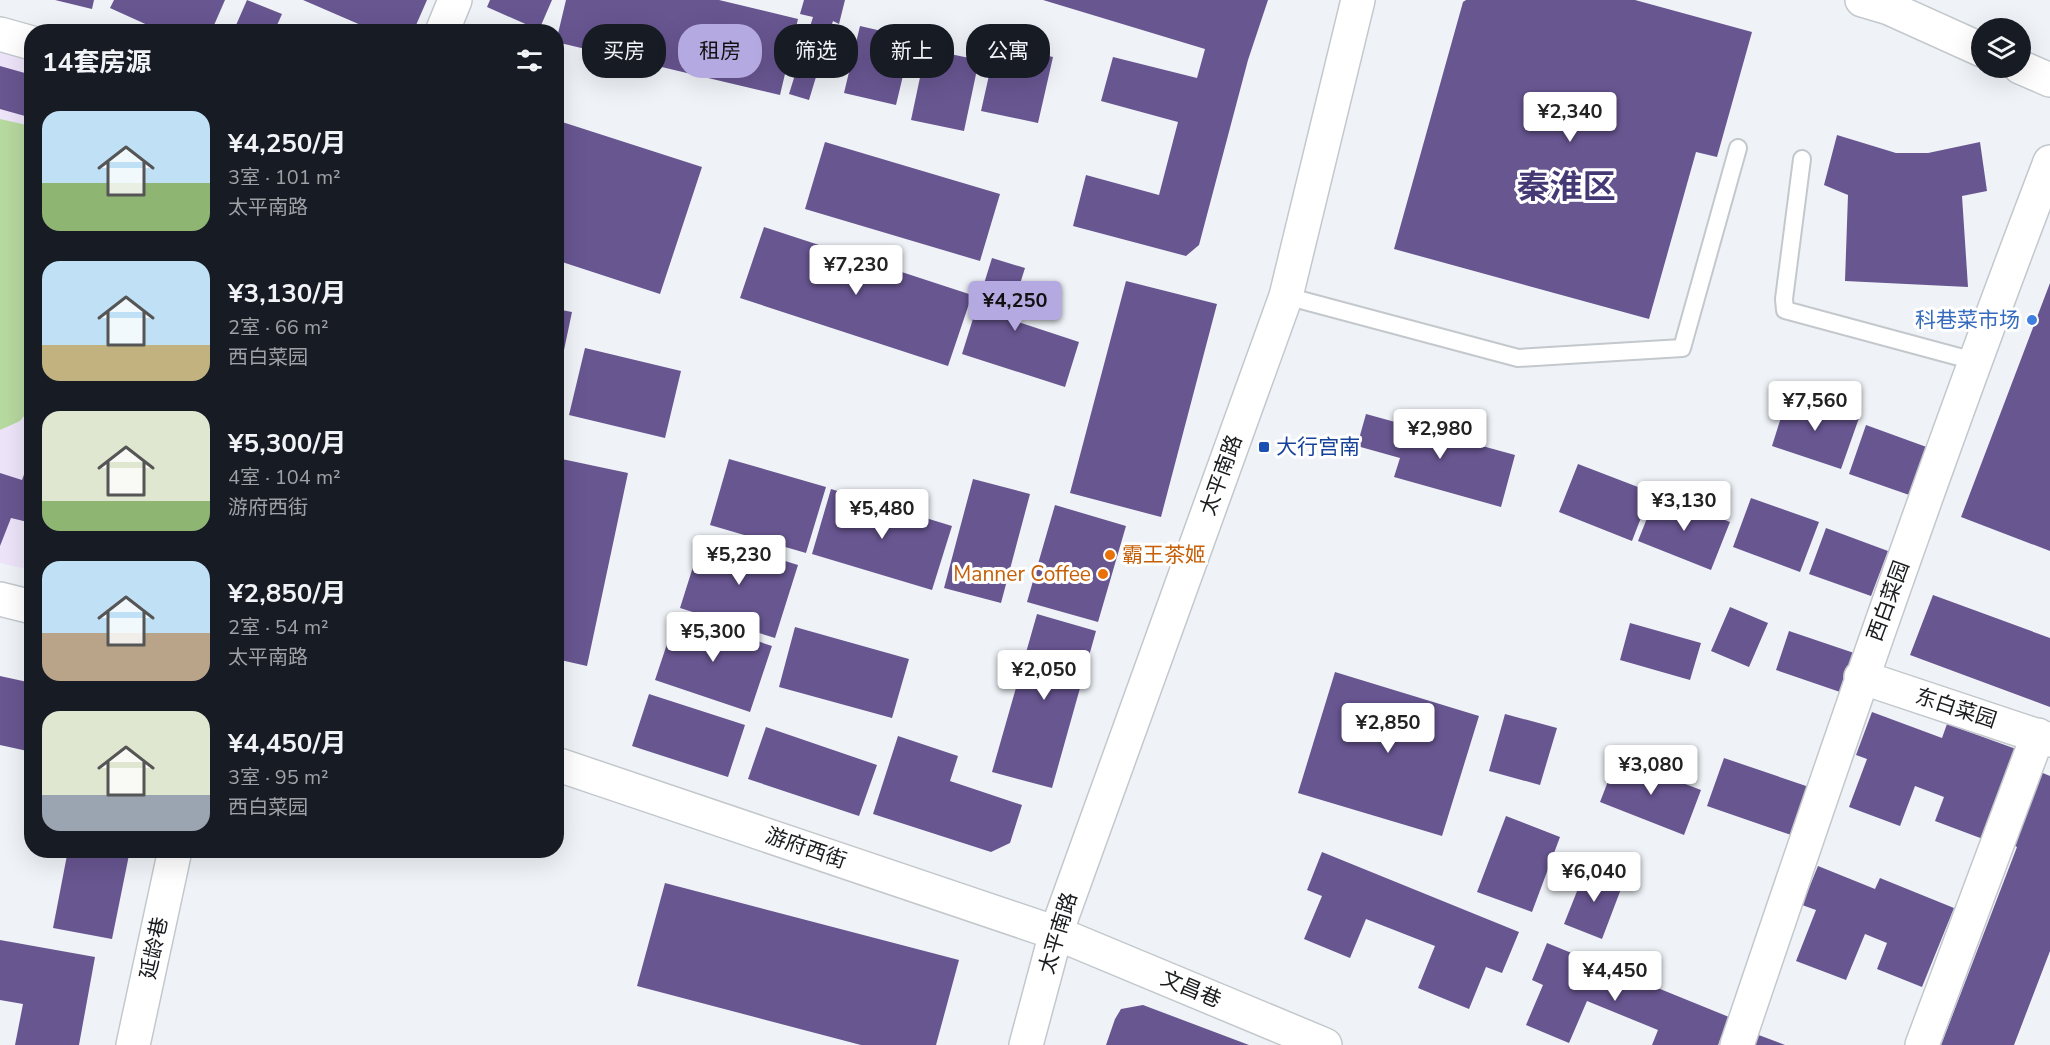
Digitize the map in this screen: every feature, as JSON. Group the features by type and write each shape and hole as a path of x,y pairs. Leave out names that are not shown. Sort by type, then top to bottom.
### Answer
{"street":[{"path":"445,24 455,0"},
{"name":"太平南路","path":"1026,1045 1056,933 1286,296 1358,0"},
{"path":"1880,3 1971,45"},
{"path":"0,34 24,41"},
{"path":"2031,72 2050,80"},
{"name":"西白菜园","path":"1737,1045 1861,677 1974,361 2050,162"},
{"path":"0,599 24,605"},
{"name":"东白菜园","path":"1861,677 2044,738"},
{"path":"1922,1045 2044,738"},
{"name":"游府西街","path":"564,767 1056,933"},
{"name":"延龄巷","path":"133,1045 173,858"},
{"name":"文昌巷","path":"1056,933 1325,1045"}],"lane":[{"path":"1286,296 1518,358 1682,348 1738,148"},
{"path":"1802,159 1784,299 1785,310 1974,361"}],"shaded area":[{"path":"0,47 24,52 24,568 0,563"}],"green space":[{"path":"0,119 24,124 24,416 20,421 0,430"}],"building":[{"path":"55,0 94,0 92,9"},
{"path":"114,0 225,0 214,24 145,24 110,8"},
{"path":"247,0 282,14 278,24 236,24"},
{"path":"303,0 427,0 416,24 358,24"},
{"path":"490,0 552,0 542,24 525,24 487,7"},
{"path":"566,0 719,0 798,19 797,24 774,24 774,78 784,78 780,95 708,78 762,78 762,24 678,24 678,71 666,68 666,24 582,24 582,48 564,44 564,24 560,24"},
{"path":"804,0 845,0 839,24 833,21 832,24 811,24 813,17 800,14"},
{"path":"1043,0 1268,0 1248,60 1199,245 1186,256 1073,226 1086,175 1159,195 1178,122 1101,101 1113,57 1197,78 1205,49"},
{"path":"1466,0 1635,0 1752,32 1717,157 1696,152 1649,319 1394,249 1463,2"},
{"path":"860,26 870,28 870,78 902,78 896,105 844,93 848,78 858,78"},
{"path":"954,55 966,57 966,78 975,78 964,131 911,120 920,78 954,78"},
{"path":"0,66 24,73 24,116 0,109"},
{"path":"794,78 816,78 809,100 789,94"},
{"path":"988,78 1048,78 1038,123 981,111"},
{"path":"564,123 702,167 660,294 564,263"},
{"path":"1837,135 1896,153 1928,153 1980,142 1987,191 1962,196 1968,287 1845,281 1848,195 1824,185"},
{"path":"825,142 1000,194 980,261 805,209"},
{"path":"764,227 972,295 948,366 740,298"},
{"path":"992,258 1025,268 1009,319 1079,342 1065,387 962,354"},
{"path":"1126,281 1217,304 1161,517 1070,493"},
{"path":"2050,283 2050,551 1961,517"},
{"path":"564,310 572,312 564,350"},
{"path":"585,348 681,371 665,438 569,415"},
{"path":"1788,395 1859,418 1841,469 1772,446"},
{"path":"1366,414 1515,455 1501,507 1394,477 1400,458 1357,446"},
{"path":"1866,425 1932,449 1915,497 1849,474"},
{"path":"564,459 628,473 587,666 564,661"},
{"path":"729,459 826,487 806,553 710,525"},
{"path":"1578,464 1651,492 1632,541 1559,512"},
{"path":"0,473 22,480 24,474 24,521 11,518 0,546"},
{"path":"973,479 1030,494 1001,603 944,588"},
{"path":"831,489 952,526 932,590 812,554"},
{"path":"1657,493 1730,522 1711,570 1638,541"},
{"path":"1751,498 1819,522 1800,572 1733,547"},
{"path":"1055,505 1126,526 1098,622 1027,602"},
{"path":"1826,528 1888,551 1871,596 1809,574"},
{"path":"703,535 798,565 775,638 680,608"},
{"path":"1933,595 2050,638 2050,707 1910,655"},
{"path":"1730,607 1768,623 1749,667 1711,651"},
{"path":"677,614 772,646 750,712 655,680"},
{"path":"1037,614 1096,631 1052,788 992,772"},
{"path":"1630,623 1701,643 1690,680 1620,660"},
{"path":"795,627 909,659 892,718 779,687"},
{"path":"1789,631 1857,654 1843,693 1776,670"},
{"path":"1335,672 1479,716 1442,836 1298,793"},
{"path":"0,676 24,681 24,750 0,745"},
{"path":"649,694 745,725 728,777 632,746"},
{"path":"1872,712 1942,738 1947,724 2016,749 1983,839 1935,821 1944,797 1915,786 1900,826 1849,807 1867,759 1856,755"},
{"path":"1505,714 1557,728 1540,785 1489,771"},
{"path":"766,727 877,765 859,816 748,779"},
{"path":"898,736 958,756 950,781 1022,805 1010,843 991,852 873,814"},
{"path":"1617,758 1701,790 1684,835 1600,802"},
{"path":"1724,758 1815,789 1797,837 1707,806"},
{"path":"2038,771 2050,776 2050,951 2014,1045 1941,1045 2017,847 2009,843"},
{"path":"1506,816 1560,837 1532,912 1477,892"},
{"path":"1322,852 1519,932 1502,973 1486,967 1469,1009 1418,988 1435,946 1366,919 1350,958 1304,939 1322,896 1307,890"},
{"path":"66,858 128,858 112,939 53,928"},
{"path":"1587,866 1624,881 1602,939 1564,924"},
{"path":"1818,866 1875,889 1880,878 1954,908 1922,987 1877,969 1887,943 1865,934 1846,980 1796,961 1816,910 1802,905"},
{"path":"665,883 959,960 936,1045 861,1045 637,986"},
{"path":"0,940 95,957 79,1045 15,1045 23,1004 0,1000"},
{"path":"1547,943 1729,1017 1718,1045 1652,1045 1658,1030 1587,1001 1569,1043 1526,1025 1543,985 1532,980"},
{"path":"1143,1005 1249,1045 1106,1045 1121,1009"},
{"path":"1756,1034 1785,1045 1752,1045"}],"place":[{"name":"科巷菜市场","path":"2032,320"},
{"name":"大行宫南","path":"1264,447"},
{"name":"霸王茶姬","path":"1110,555"},
{"name":"Manner Coffee","path":"1103,574"}],"district":[{"name":"秦淮区","path":"1566,187"}]}
